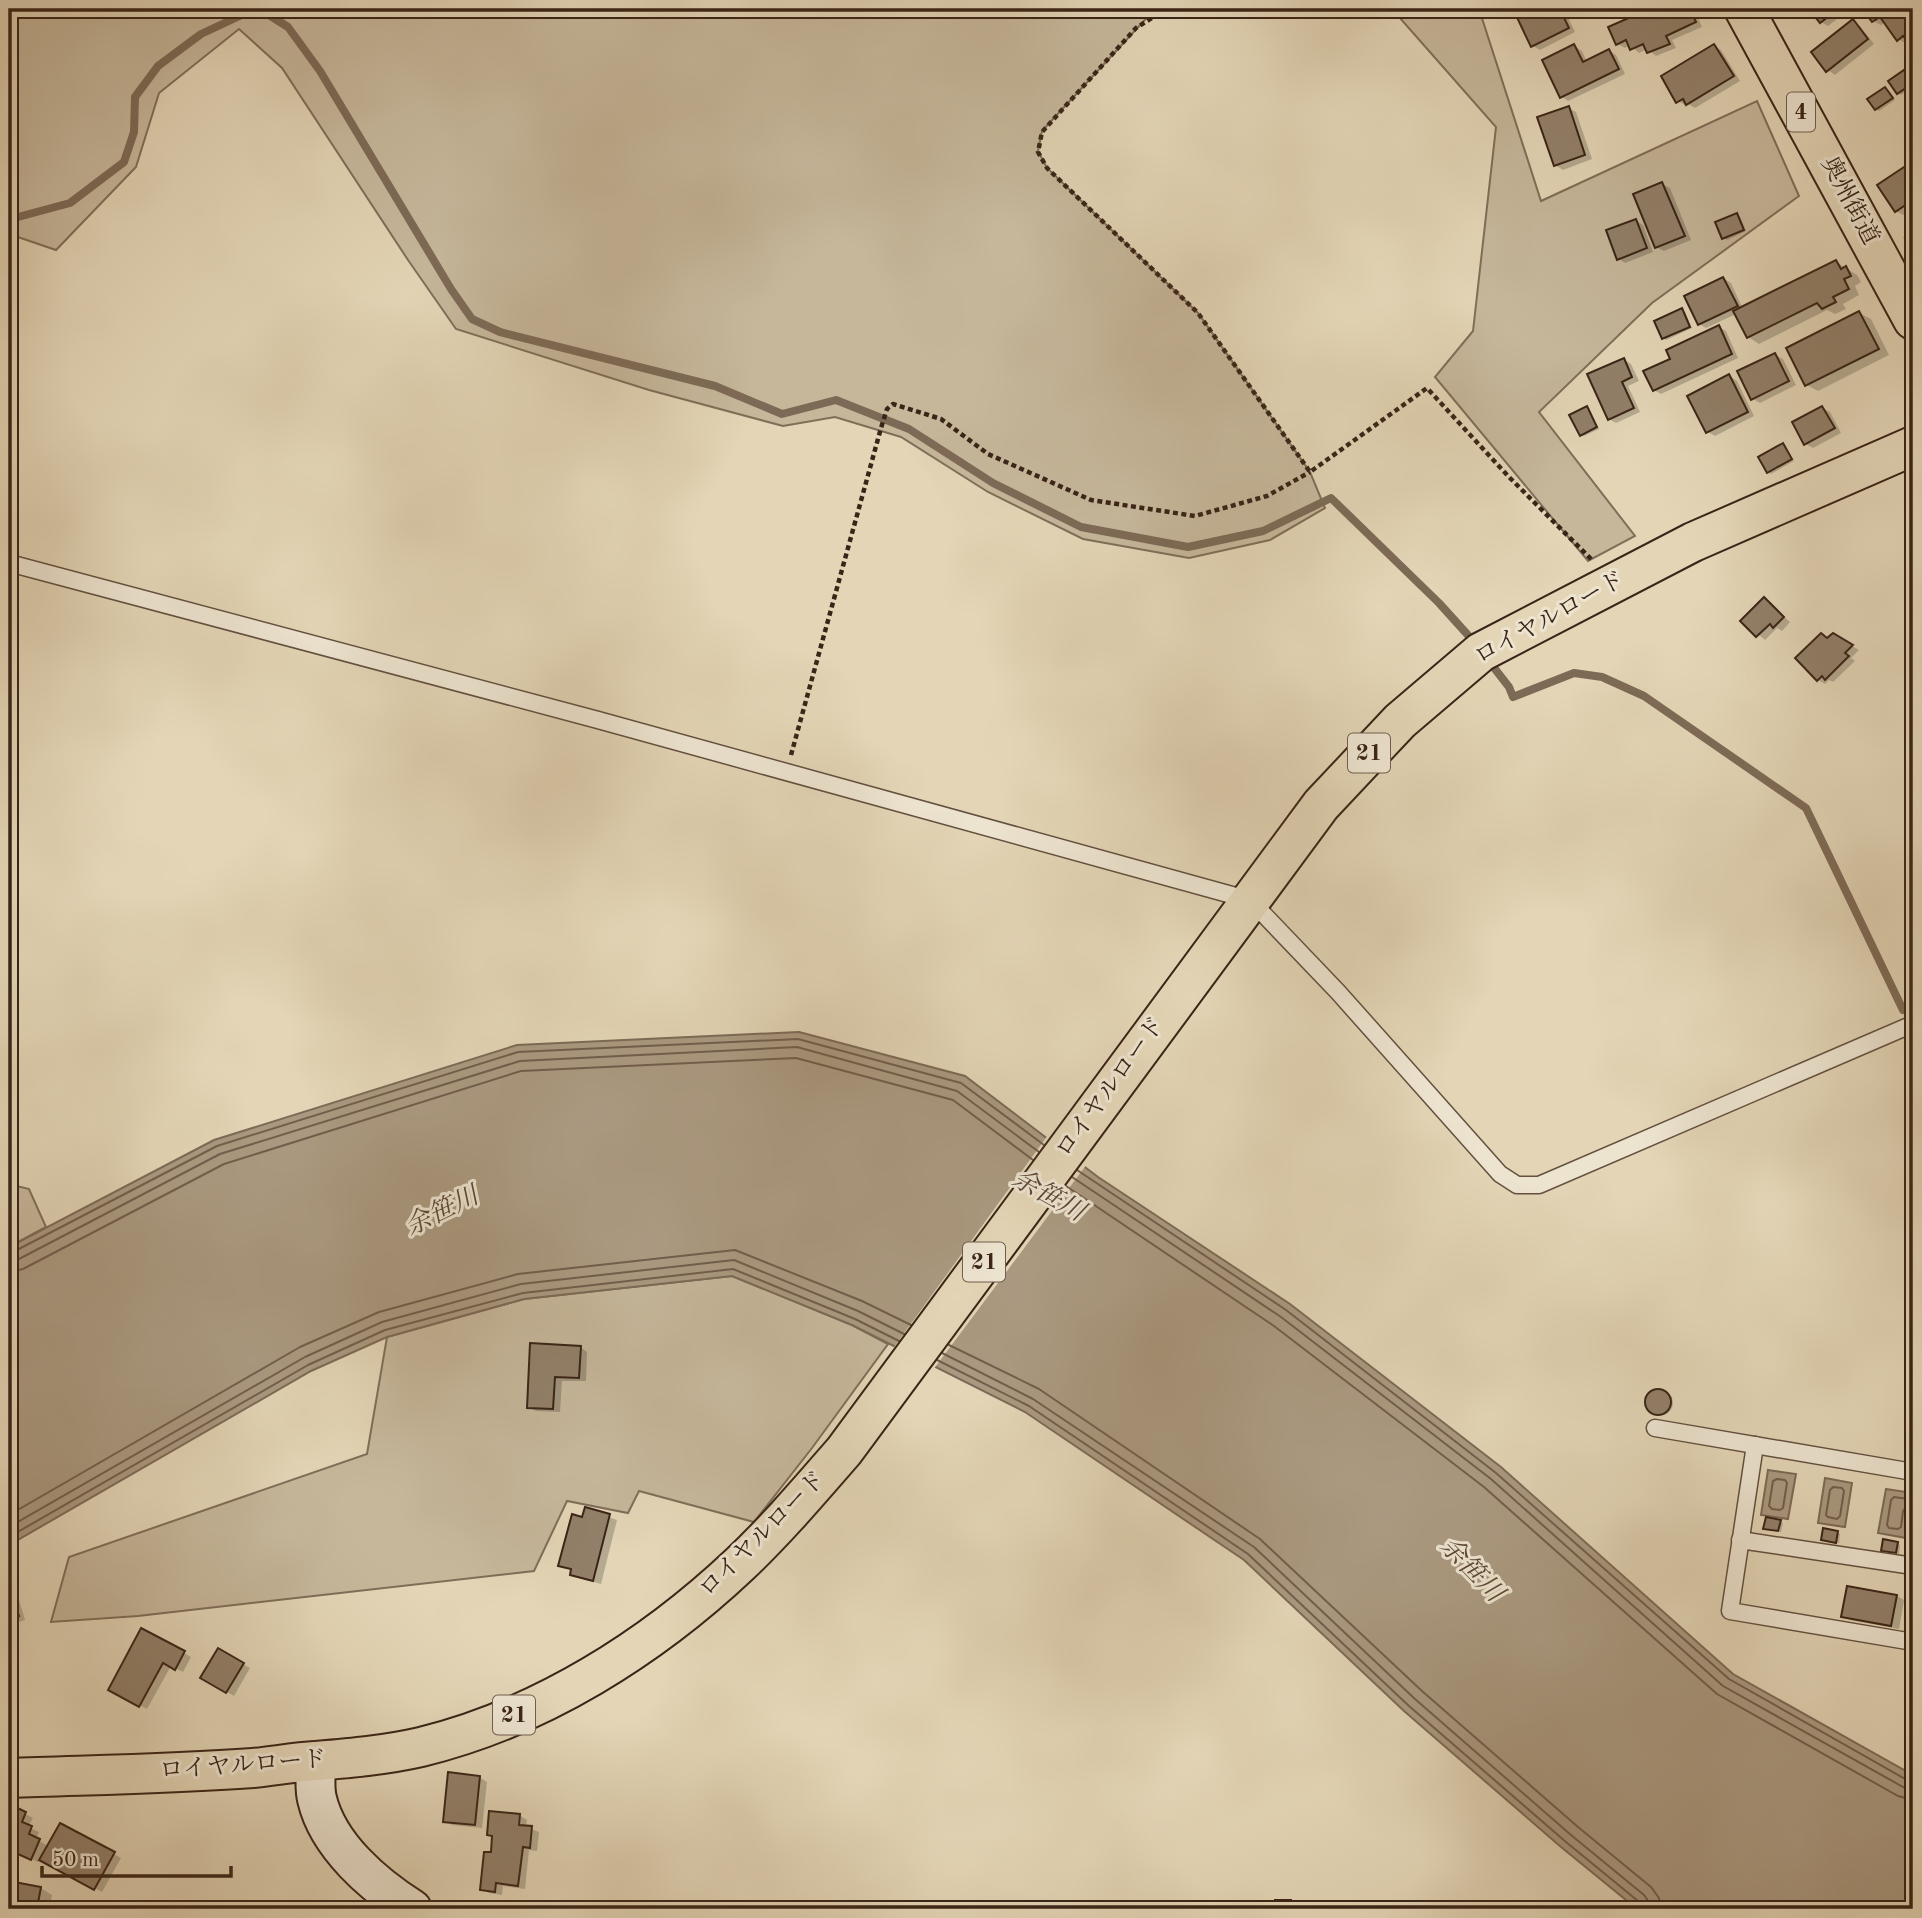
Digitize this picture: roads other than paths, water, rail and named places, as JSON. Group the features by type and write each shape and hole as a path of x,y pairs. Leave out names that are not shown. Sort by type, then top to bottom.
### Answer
{"main road":[{"name":"奥州街道","path":"1744,9 1913,320"},
{"name":"ロイヤルロード","path":"9,1778 254,1768 355,1759 421,1747 482,1729 547,1699 623,1657 680,1616 739,1564 795,1507 844,1451 1321,805 1400,722 1482,652 1693,542 1913,446"}],"street":[{"path":"316,1761 317,1798 328,1828 350,1858 392,1897 412,1909"}],"lane":[{"path":"9,563 1250,900 1338,992 1500,1174 1517,1185 1539,1185 1913,1024"},
{"path":"1655,1428 1913,1472"},
{"path":"1755,1445 1730,1611 1913,1642"},
{"path":"1740,1540 1913,1566"}],"water":[{"name":"余笹川","path":"799,1032 965,1076 1098,1177 1290,1304 1501,1467 1733,1674 1913,1775 1913,1909 1637,1909 1404,1711 1244,1560 1025,1412 852,1325 732,1276 524,1299 387,1337 311,1371 9,1545 9,1247 214,1140 517,1045"},
{"path":"1768,1470 1796,1474 1788,1519 1761,1515"},
{"path":"1825,1478 1852,1483 1845,1527 1818,1523"},
{"path":"1886,1489 1913,1493 1906,1538 1878,1533"}],"waterway":[{"path":"9,214 18,217 70,203 124,162 134,132 135,97 158,66 201,34 246,13 269,15 288,27 320,71 451,289 472,319 500,332 715,386 782,414 836,400 909,429 993,483 1081,527 1188,547 1263,531 1331,498 1439,603 1476,644"},
{"path":"1488,660 1509,687 1513,697 1574,673 1602,677 1644,696 1806,808 1903,1010"}]}
